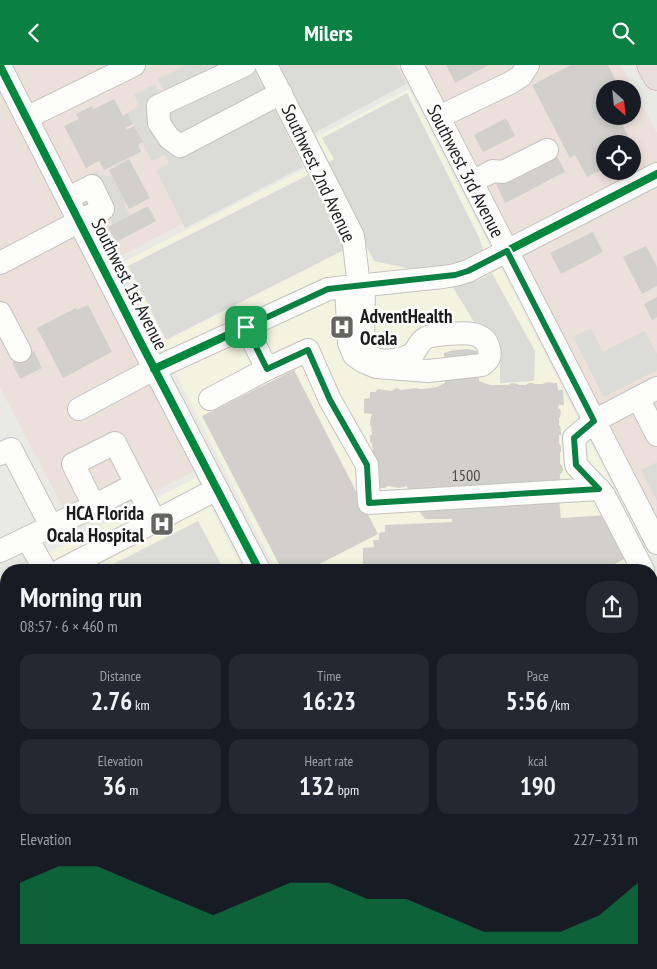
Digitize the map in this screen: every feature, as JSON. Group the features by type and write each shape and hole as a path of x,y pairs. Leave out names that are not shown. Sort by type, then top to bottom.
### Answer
{"highway":[{"path":"652,65 657,76"}],"street":[{"path":"26,118 134,65"},
{"path":"245,65 158,106 159,123 169,138 180,146 281,93"},
{"name":"Southwest 2nd Avenue","path":"266,65 353,236 356,286"},
{"name":"Southwest 3rd Avenue","path":"412,65 657,543"},
{"path":"439,117 510,83 521,76 528,65"},
{"name":"Southwest 1st Avenue","path":"0,66 154,369 257,564"},
{"path":"472,182 493,171 503,173 547,150"},
{"path":"79,409 154,369 328,289 455,275 468,271 657,174"},
{"path":"0,263 80,222"},
{"path":"356,286 363,344 368,355 377,360 387,361 402,358 413,354 421,341 431,336 472,333 488,343 490,353 487,362 482,365 428,371 376,367 362,361 354,355 349,343 356,286"},
{"path":"0,313 20,351"},
{"path":"246,327 271,372"},
{"path":"217,400 308,350 330,400 367,465 363,492 369,503 599,489"},
{"path":"640,564 604,495 576,465 574,438 594,421 648,393 657,435"},
{"path":"94,506 72,463 115,443 155,521"},
{"path":"0,454 11,449 51,526"},
{"path":"0,551 136,484"},
{"path":"73,564 217,489"},
{"path":"27,538 42,564"}],"shaded area":[{"path":"8,65 114,65 29,107"},
{"path":"154,65 257,65 306,160 117,258 114,268 37,123"},
{"path":"186,65 252,65 303,167 185,228 156,170 169,164 165,155 152,161 127,113 140,106 134,95 155,84 161,95 165,92 158,79"},
{"path":"257,65 396,65 406,84 297,142"},
{"path":"274,65 621,65 629,80 596,80 596,125 641,125 641,103 657,133 657,164 641,172 641,135 596,135 596,180 626,180 497,246 415,86 406,83 313,130"},
{"path":"0,83 69,218 0,253"},
{"name":"AdventHealth Ocala","path":"409,89 653,564 273,564 120,264 328,157 316,137"},
{"path":"407,93 478,235 485,254 448,268 406,268 374,261 323,165 334,159 322,138"},
{"path":"97,171 99,176 104,174 107,177 111,175 126,203 124,205 131,215 113,225 107,215 91,223 74,190 87,177"},
{"path":"312,173 350,247 166,340 128,266"},
{"path":"657,184 657,378 587,415 509,260"},
{"path":"77,233 201,475 193,472 75,530 0,388 0,272"},
{"path":"492,273 535,351 534,381 500,383 500,353 476,325 452,286 473,282"},
{"path":"591,328 603,352 645,331 657,354 657,370 604,397 573,337"},
{"path":"657,398 657,555 595,431"},
{"path":"657,462 657,501 641,470"},
{"name":"HCA Florida Ocala Hospital","path":"196,478 240,564 25,564"},
{"path":"198,521 221,564 114,564"}],"building":[{"path":"446,65 489,65 455,83"},
{"path":"571,65 608,65 616,80 596,80 596,125 622,125 628,135 596,135 596,172 587,177 575,155 570,158 532,85"},
{"path":"114,99 123,116 127,113 133,124 125,128 126,130 134,126 143,142 138,145 141,152 104,170 99,161 86,168 64,126 79,119 76,114 92,106 94,109"},
{"path":"506,118 515,136 483,152 474,135"},
{"path":"556,154 565,172 505,203 496,184"},
{"path":"129,159 150,198 129,209 109,170"},
{"path":"148,206 156,221 116,242 108,227"},
{"path":"593,232 603,252 561,274 550,253"},
{"path":"646,246 657,267 657,286 642,294 623,257"},
{"path":"657,297 657,317 652,320 644,304"},
{"path":"88,305 112,352 63,378 37,328 76,308 77,310"},
{"name":"AdventHealth Ocala","path":"468,349 477,351 479,381 490,385 508,385 512,383 526,385 529,383 543,384 550,382 557,383 558,390 563,390 564,405 559,405 558,408 561,412 559,418 561,435 559,435 559,443 561,447 560,464 563,470 560,474 559,499 561,518 608,515 627,560 624,559 615,564 363,564 363,548 374,547 373,540 379,540 379,533 385,532 385,525 452,522 452,519 425,519 408,492 407,486 378,488 372,444 370,442 372,414 364,413 364,399 370,398 370,392 375,392 378,389 392,391 397,388 401,390 423,389 437,387 445,383 444,353"},
{"path":"34,351 42,368 20,379 12,362"},
{"path":"294,370 378,534 320,564 279,564 202,416"}],"cycle path":[{"path":"0,66 256,564"},
{"path":"154,369 328,289 443,277 468,271 657,174"}],"place":[{"name":"AdventHealth Ocala","path":"342,327"},
{"name":"HCA Florida Ocala Hospital","path":"162,524"}],"route":[{"path":"507,251 594,421 574,438 576,465 599,489 369,503 367,465 330,400 308,350 267,369 246,327 328,289 455,275 468,271 507,251"}]}
